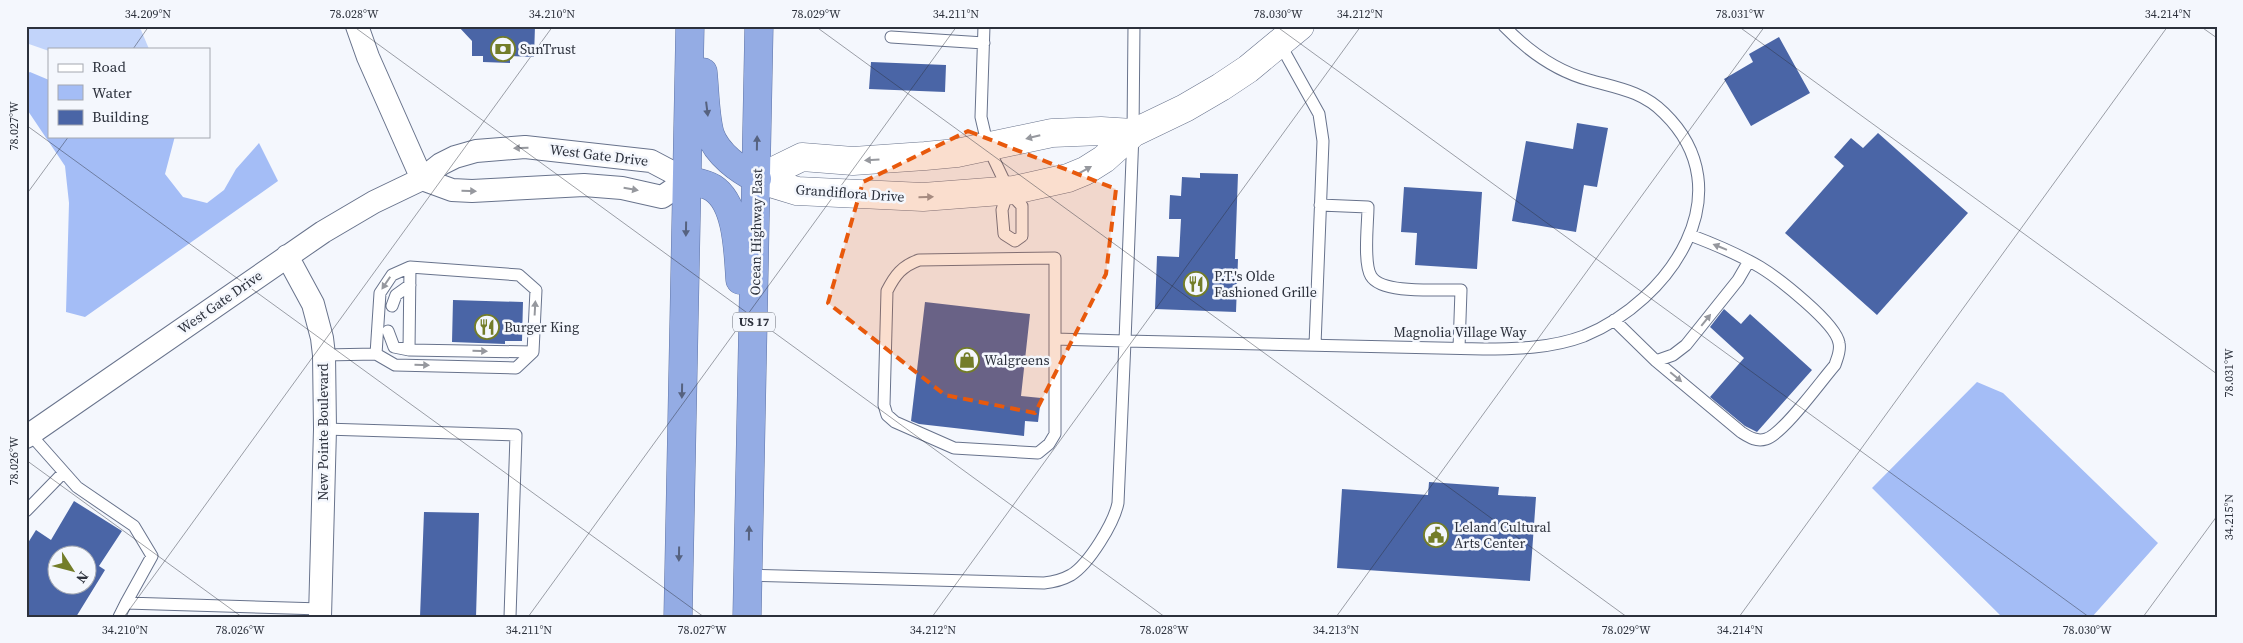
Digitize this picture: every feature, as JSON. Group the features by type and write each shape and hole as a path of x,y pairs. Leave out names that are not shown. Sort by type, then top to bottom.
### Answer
{"highway":[{"path":"678,617 690,26"},
{"path":"697,26 711,135 723,153 739,169 757,180"},
{"name":"Ocean Highway East","path":"747,617 760,26"},
{"path":"687,180 707,185 717,191 724,198 732,219 752,394"}],"street":[{"path":"357,26 368,57 422,179 452,190 472,191 548,186 592,186 637,190 662,197 687,180"},
{"name":"Grandiflora Drive","path":"757,180 797,191 923,197 1008,191 1047,184 1085,171 1104,158 1133,133 1185,108 1221,87 1290,35"},
{"name":"Grandiflora Drive","path":"757,180 802,158 852,161 957,153 1052,133 1101,131 1133,133"},
{"name":"West Gate Drive","path":"28,436 287,256 351,215 422,179 455,156 476,151 525,148 651,160 687,180"},
{"name":"New Pointe Boulevard","path":"287,256 313,304 322,338 324,355 325,429 321,613"}],"lane":[{"path":"984,26 981,117 988,147 1008,191 1022,206 1022,236 1015,241"},
{"path":"748,575 1044,583 1060,580 1073,574 1108,531 1115,517 1118,503 1133,133 1134,26"},
{"name":"Magnolia Village Way","path":"1055,339 1513,349 1550,345 1583,336 1630,310 1657,285 1677,260 1690,235 1696,213 1698,176 1685,138 1663,112 1639,94 1617,86 1589,80 1553,66 1521,44 1504,26"},
{"path":"1290,35 1322,126 1315,345"},
{"path":"891,37 984,43"},
{"path":"1008,191 1002,210 1004,234 1015,241"},
{"path":"1320,205 1368,207 1368,262 1371,276 1376,282 1394,288 1461,290 1459,348"},
{"path":"1614,320 1656,361 1741,432 1753,440 1767,439 1776,434 1834,365 1839,354 1840,343 1825,319 1770,274 1730,251 1690,235"},
{"path":"1015,241 1016,258"},
{"path":"1055,258 1055,339 1055,434 1049,444 1038,453 954,448 895,422 887,415 884,405 887,291 894,276 906,265 919,260 1055,258"},
{"path":"1656,361 1673,355 1686,345 1738,280 1748,261"},
{"path":"324,355 376,354 395,364 516,368 534,352 536,290 520,275 410,267 392,275 380,293 376,354"},
{"path":"409,350 410,267"},
{"path":"392,306 396,295 410,285"},
{"path":"388,331 394,347 409,350 534,352"},
{"path":"325,429 516,435 510,617"},
{"path":"28,436 77,487 134,526 152,556 119,617"},
{"path":"26,511 63,473"},
{"path":"126,603 253,612 321,613"}],"highlighted area":[{"path":"968,131 1116,189 1106,274 1035,413 945,395 828,303 863,182"}],"shaded area":[{"path":"26,26 137,26 141,30 149,48 48,48 48,51 26,43"}],"water":[{"path":"30,72 48,80 48,138 174,138 165,174 183,197 207,203 224,190 236,169 259,143 278,181 85,317 66,312 69,203 65,166 26,108 26,74"},
{"path":"1977,382 2003,393 2158,543 2092,617 2002,617 1872,488"}],"building":[{"name":"SunTrust","path":"458,26 535,26 534,57 510,56 510,63 483,62 483,56 472,56 472,41"},
{"path":"1779,37 1810,93 1751,126 1724,79 1753,62 1749,54"},
{"path":"871,62 946,65 945,92 869,89"},
{"path":"1577,123 1608,128 1597,187 1584,185 1576,232 1512,221 1526,141 1573,149"},
{"path":"1878,133 1968,213 1877,315 1785,233 1844,166 1834,157 1851,138 1863,148"},
{"path":"1200,173 1238,174 1235,259 1238,259 1236,312 1155,309 1157,256 1179,257 1181,219 1169,219 1170,195 1181,196 1182,177 1200,178"},
{"path":"1404,187 1482,192 1477,269 1415,265 1417,233 1401,232"},
{"name":"Burger King","path":"453,300 523,302 522,341 505,341 505,344 452,342"},
{"path":"925,302 1030,314 1021,396 1041,398 1038,422 1025,421 1024,436 919,424 911,421"},
{"path":"1724,309 1741,324 1750,314 1812,370 1757,432 1745,426 1710,397 1744,358 1710,327"},
{"name":"Leland Cultural Arts Center","path":"1429,482 1499,487 1498,495 1536,497 1530,581 1337,568 1342,489 1428,495"},
{"path":"74,501 122,531 99,566 105,570 98,581 98,546 48,546 48,596 89,596 76,617 26,617 26,546 36,530 51,540"},
{"path":"424,512 479,513 476,617 420,617"}],"place":[{"name":"SunTrust","path":"503,49"},
{"name":"P.T.'s Olde Fashioned Grille","path":"1196,284"},
{"name":"Burger King","path":"487,327"},
{"name":"Walgreens","path":"967,360"},
{"name":"Leland Cultural Arts Center","path":"1436,535"}]}
